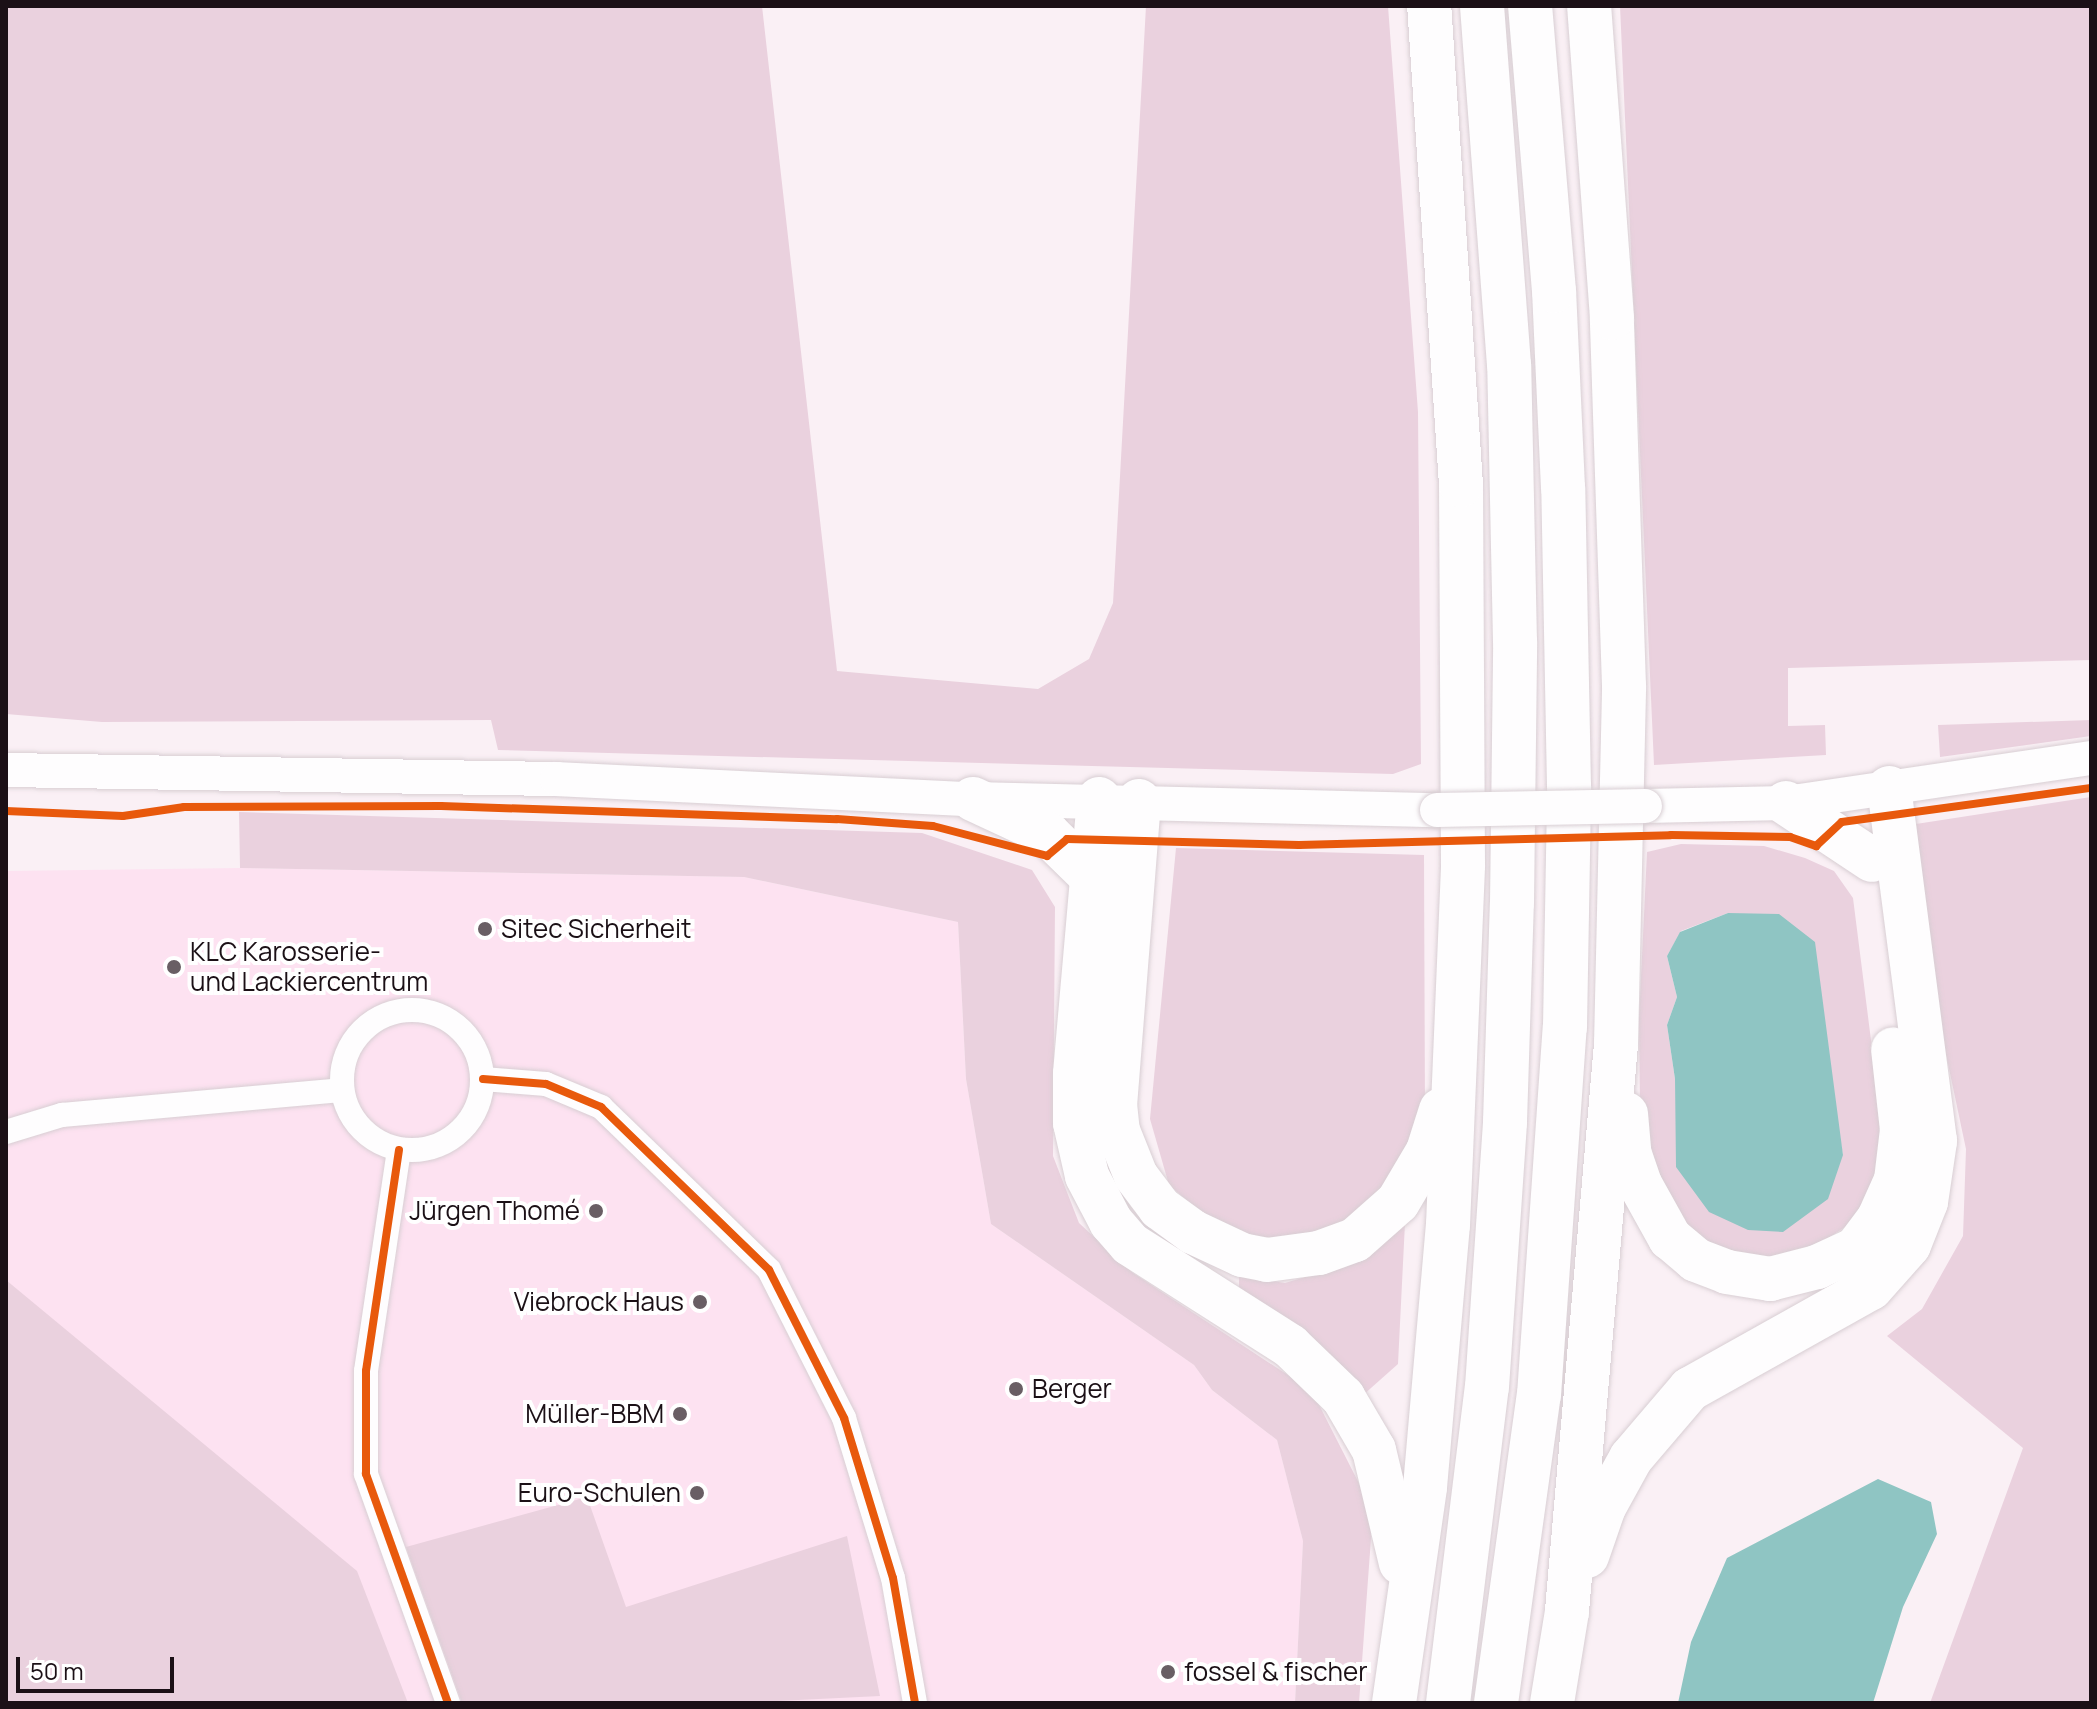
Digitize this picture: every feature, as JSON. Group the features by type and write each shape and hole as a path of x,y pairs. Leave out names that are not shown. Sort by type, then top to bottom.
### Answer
{"highway":[{"path":"1394,1703 1429,1440 1458,1045 1461,485 1429,6"},
{"path":"1448,1703 1487,1387 1505,1122 1512,903 1515,642 1509,365 1482,6"},
{"path":"1496,1703 1539,1395 1565,1011 1569,787 1563,488 1552,260 1530,6"},
{"path":"1552,1703 1567,1611 1616,1044 1624,686 1612,318 1589,6"},
{"path":"1616,1044 1629,1152 1641,1186 1670,1238 1717,1268 1770,1279 1817,1267 1856,1249 1879,1218 1896,1180 1902,1130 1872,860 1876,790"},
{"path":"1567,1611 1604,1507 1648,1432 1690,1389 1871,1288 1909,1245 1920,1217 1935,1141 1876,790"},
{"path":"973,799 1048,834 1093,878"},
{"path":"1119,800 1115,1104 1118,1131 1136,1176 1175,1220 1216,1244 1267,1260 1319,1253 1355,1240 1398,1202 1415,1177 1445,1099 1458,1045"},
{"path":"1119,800 1093,878 1075,1074 1075,1123 1087,1176 1111,1222 1130,1244 1290,1346 1343,1397 1374,1450 1386,1483 1407,1605"},
{"path":"1786,803 1872,860"}],"main road":[{"path":"6,770 557,779 973,799 1119,800 1437,810 1786,803 2091,758"}],"street":[{"path":"406,1010 429,1011 467,1036 483,1079 471,1119 457,1134 420,1151 399,1150 360,1130 341,1090 342,1067 364,1028 406,1010"},
{"path":"483,1079 546,1084 601,1107 769,1270 844,1418 893,1578 915,1703"},
{"path":"6,1132 62,1115 341,1090"},
{"path":"399,1150 366,1371 366,1474 448,1703"}],"shaded area":[{"path":"6,6 762,6 837,671 1038,689 1089,659 1113,603 1146,6 1388,6 1418,412 1421,764 1393,774 498,750 491,720 102,722 6,714"},
{"path":"1620,6 2091,6 2091,660 1788,668 1788,726 1825,725 1826,755 1654,765"},
{"path":"2091,720 2091,736 1940,757 1938,725"},
{"path":"2091,797 2091,1703 1930,1703 2023,1448 1887,1336 1922,1309 1963,1236 1966,1149 1933,993 1916,824"},
{"path":"239,812 922,833 1032,870 1055,907 1053,1156 1079,1223 1133,1273 1312,1391 1373,1511 1359,1703 1295,1703 1303,1541 1277,1440 1212,1390 1194,1365 991,1224 966,1079 958,922 744,877 240,868"},
{"path":"1681,844 1764,846 1805,858 1834,871 1853,898 1883,1135 1872,1187 1851,1223 1801,1256 1757,1259 1721,1250 1678,1223 1652,1178 1640,1109 1639,1019 1647,852","holes":["1728,913 1830,1084 1843,1155 1675,1079 1667,1025 1677,997 1667,956 1681,931"]},
{"path":"1176,848 1424,855 1425,1113 1396,1179 1345,1223 1306,1240 1263,1241 1211,1221 1169,1185 1150,1119"},
{"path":"240,868 744,877 958,922 966,1079 991,1224 1194,1365 1212,1390 1277,1440 1303,1541 1295,1703 6,1703 6,871"},
{"path":"1405,1223 1398,1364 1362,1396 1239,1297 1239,1276 1285,1283 1345,1265"},
{"path":"6,1280 357,1571 408,1703 6,1703"},
{"path":"587,1497 626,1607 847,1536 880,1696 737,1703 462,1703 406,1547"}],"water":[{"path":"1728,913 1779,914 1815,942 1843,1155 1828,1199 1783,1232 1748,1230 1709,1212 1676,1167 1675,1079 1667,1025 1677,997 1667,956 1680,932"},
{"path":"1878,1479 1931,1502 1937,1534 1903,1607 1873,1703 1678,1703 1691,1642 1727,1558"}],"cycle path":[{"path":"6,811 123,816 184,807 441,806 837,819 933,826 1047,856 1067,839 1299,845 1671,835 1790,837 1816,846 1842,822 2091,788"},
{"path":"483,1079 546,1084 601,1107 769,1270 844,1418 893,1578 915,1703"},
{"path":"399,1150 366,1371 366,1474 448,1703"}],"place":[{"name":"Sitec Sicherheit","path":"485,929"},
{"name":"KLC Karosserie- und Lackiercentrum","path":"174,967"},
{"name":"Jürgen Thomé","path":"596,1211"},
{"name":"Viebrock Haus","path":"700,1302"},
{"name":"Berger","path":"1016,1389"},
{"name":"Müller-BBM","path":"680,1414"},
{"name":"Euro-Schulen","path":"697,1493"},
{"name":"fossel & fischer","path":"1168,1672"}]}
